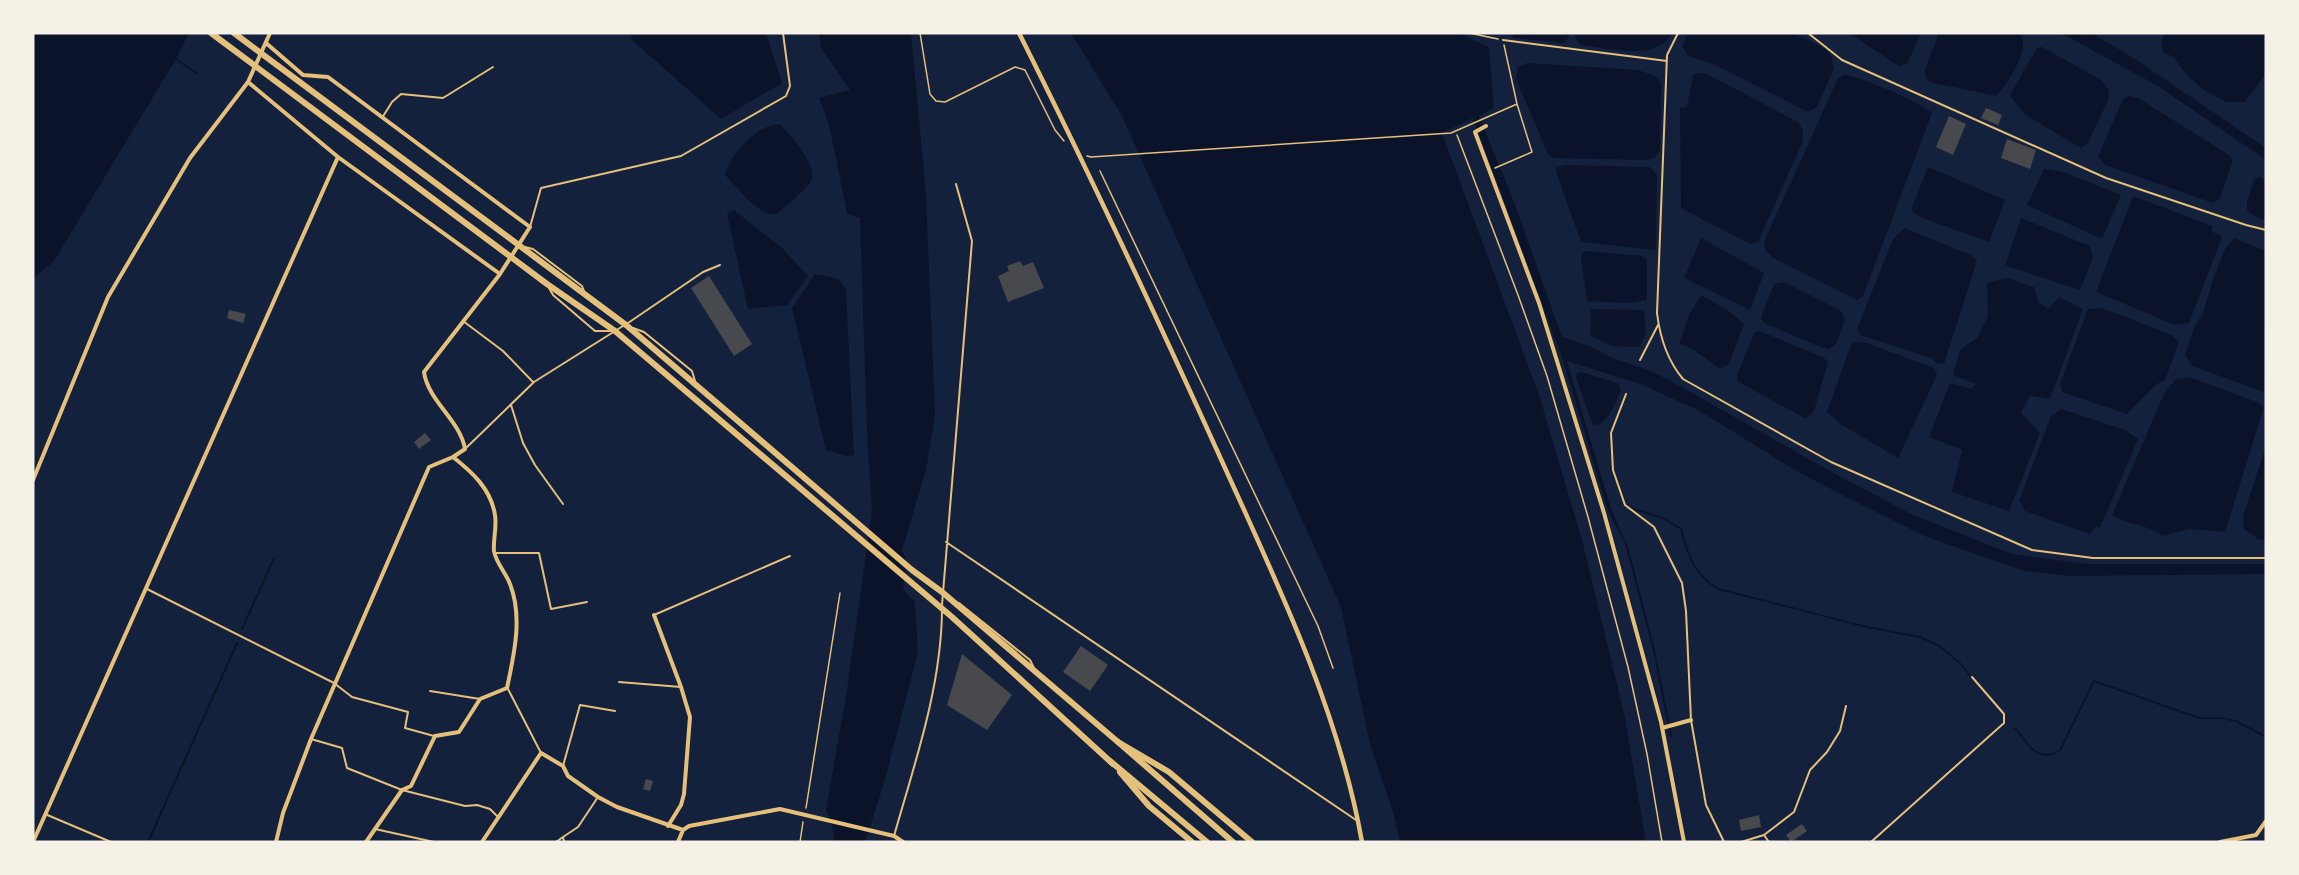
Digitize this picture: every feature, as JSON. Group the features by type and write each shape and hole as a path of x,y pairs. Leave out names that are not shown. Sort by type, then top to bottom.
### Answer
{"main road":[{"path":"210,33 547,284 615,331 942,609 1110,761 1207,842"},
{"path":"234,33 626,325 1233,842"},
{"path":"1118,742 1169,772 1252,842"},
{"path":"1110,761 1149,806 1192,842"}],"street":[{"path":"33,480 108,297 190,158 248,82 270,33"},
{"path":"1019,33 1095,183 1296,623 1345,765 1362,842"},
{"path":"266,44 303,75 328,77 530,227 500,274 424,372 426,382 459,431 465,449 429,467 310,739 283,813 276,842"},
{"path":"248,82 338,157 500,274"},
{"path":"1486,126 1475,132 1541,308 1604,513 1662,728 1684,842"},
{"path":"33,842 338,157"},
{"path":"366,842 402,790 411,786 435,736 459,732 480,699 507,688 516,651 516,606 510,584 494,553 495,515 490,498 469,469 453,457"},
{"path":"654,615 690,717 684,794 681,805 668,826"},
{"path":"1662,728 1691,720"},
{"path":"482,842 499,818 502,808 541,753 563,766 568,776 598,797 617,807 683,830"},
{"path":"678,842 683,830 689,826 780,809 805,813 894,836 903,842"},
{"path":"2220,842 2256,835 2266,821"}],"lane":[{"path":"530,227 541,188 681,156 786,96 790,86 783,33"},
{"path":"1678,33 1667,55 1658,325 1672,366 1683,379 1831,462 2032,550 2093,558 2266,558"},
{"path":"1809,33 1842,60 2095,173 2266,230"},
{"path":"1503,40 1667,61"},
{"path":"382,118 392,102 401,94 443,98 493,67"},
{"path":"894,836 932,701 942,645 942,592 972,241 956,184"},
{"path":"465,449 534,382 626,325 703,272 720,265"},
{"path":"547,284 553,295 595,331 615,331"},
{"path":"464,321 503,351 534,382"},
{"path":"1640,360 1658,325"},
{"path":"1626,394 1611,433 1612,470 1625,505 1654,528 1682,583 1686,611 1691,720 1706,805 1724,842"},
{"path":"511,405 524,443 535,465 563,504"},
{"path":"946,542 1359,822"},
{"path":"494,553 539,553 551,609 587,602"},
{"path":"654,615 790,556"},
{"path":"145,587 334,683 352,698 408,712 405,728 435,736"},
{"path":"1871,842 2004,723 2004,714 1972,677"},
{"path":"620,682 681,687"},
{"path":"507,688 541,753"},
{"path":"430,691 480,699"},
{"path":"563,766 580,705 615,711"},
{"path":"1742,842 1764,835 1794,812 1810,770 1827,752 1840,731 1846,706"},
{"path":"310,739 342,748 347,768 402,790 465,806 477,805 490,809 499,818"},
{"path":"556,842 578,827 598,797"},
{"path":"45,814 111,842"},
{"path":"375,829 434,842"},
{"path":"1764,835 1769,842"},
{"path":"563,837 564,842"}],"path":[{"path":"920,33 930,94 936,101 945,102 1015,67 1020,67 1025,70 1055,130 1065,142"},
{"path":"1469,33 1503,40 1517,104 1533,152 1489,171"},
{"path":"1081,153 1090,157 1451,134 1517,104"},
{"path":"1457,135 1543,366 1585,507 1628,667 1647,754 1662,842"},
{"path":"1100,171 1318,626 1333,668"},
{"path":"800,842 840,593"}],"water":[{"path":"33,33 189,33 176,59 54,261 33,279"},
{"path":"631,33 766,33 782,83 721,119 632,40"},
{"path":"819,33 911,33 926,194 935,415 926,470 902,550 906,560 903,589 915,602 918,652 884,783 865,842 833,842 834,832 826,810 847,690 872,511 860,218 847,213 829,125 819,98 850,90 821,48"},
{"path":"1071,33 1458,33 1489,47 1494,108 1479,116 1514,202 1562,337 1671,381 1911,514 2012,554 2087,564 2266,564 2266,574 2070,576 2024,571 1927,537 1858,503 1800,473 1698,410 1640,384 1567,361 1610,506 1625,544 1607,508 1563,360 1473,118 1442,133 1539,395 1582,540 1624,713 1646,842 1400,842 1394,815 1370,744 1341,607 1122,116"},
{"path":"1512,33 1571,33 1564,43 1513,38"},
{"path":"1576,33 1672,33 1656,48 1631,51 1580,45 1575,38"},
{"path":"1688,33 1793,33 1824,48 1831,56 1834,68 1817,107 1808,112 1713,64 1688,56 1682,46"},
{"path":"1849,33 1921,33 1908,62 1900,67"},
{"path":"1939,33 2019,33 2023,46 2021,56 2012,75 1996,96 1929,82 1924,72"},
{"path":"2061,33 2091,33 2132,57 2266,148 2266,160 2158,86"},
{"path":"2165,33 2266,33 2266,73 2245,102 2226,102 2204,90 2188,76 2173,57 2163,52 2161,42"},
{"path":"2042,47 2101,80 2108,89 2109,98 2088,143 2081,148 2024,114 2010,95 2037,48"},
{"path":"1527,63 1638,70 1655,76 1661,83 1660,151 1654,158 1643,160 1553,158 1548,154 1516,79 1518,67"},
{"path":"1705,73 1798,122 1803,130 1803,141 1758,242 1750,244 1681,208 1680,108 1687,107 1693,75"},
{"path":"1844,75 1889,90 1932,113 1863,296 1857,300 1773,258 1765,250 1764,242 1838,78"},
{"path":"2129,96 2138,98 2229,155 2233,160 2220,199 2213,203 2105,165 2098,157 2123,99"},
{"path":"780,124 807,158 811,166 811,181 777,214 767,214 751,203 725,175 733,158 746,142 762,129"},
{"path":"1564,165 1650,167 1657,175 1656,250 1581,242 1556,172 1556,168"},
{"path":"1928,167 2005,200 1989,242 1920,217 1911,210"},
{"path":"2044,169 2063,172 2121,195 2102,239 2027,205"},
{"path":"2260,177 2266,181 2266,220 2256,217 2247,210 2254,179"},
{"path":"2133,196 2212,226 2213,232 2222,237 2189,323 2175,325 2096,292"},
{"path":"734,210 783,249 808,276 787,305 748,309 727,213"},
{"path":"2021,218 2090,246 2093,258 2080,290 2005,265"},
{"path":"1905,228 1970,255 1977,261 1944,364 1860,335 1857,329 1893,239"},
{"path":"1701,238 1764,273 1750,310 1684,278"},
{"path":"2234,238 2266,251 2264,392 2192,366 2185,355 2195,325 2203,314 2225,249"},
{"path":"1588,251 1642,256 1647,259 1647,300 1628,303 1587,301 1581,253"},
{"path":"815,274 839,279 846,290 854,455 847,456 826,450 792,308"},
{"path":"2007,278 2034,287 2038,302 2048,309 2059,297 2083,309 2050,399 2030,396 2021,413 2040,433 2009,511 1952,492 1962,450 1929,437 1950,383 1972,389 1976,384 1953,375 1960,350 1978,337 1988,316 1987,283"},
{"path":"1784,282 1841,311 1845,319 1836,344 1829,349 1820,347 1764,323 1761,318 1774,284"},
{"path":"1701,295 1729,311 1744,324 1729,364 1720,369 1691,348 1679,344 1690,313"},
{"path":"2102,308 2172,335 2179,342 2165,380 2157,384 2127,414 2062,392 2060,384 2088,309"},
{"path":"1591,309 1644,310 1646,334 1639,347 1611,346 1590,335"},
{"path":"1760,331 1824,358 1828,362 1814,411 1806,419 1737,381 1737,375 1755,332"},
{"path":"1855,342 1867,343 1934,368 1937,375 1898,458 1842,425 1827,412 1851,345"},
{"path":"1582,372 1620,386 1621,391 1607,418 1598,424 1593,425 1576,378 1577,373"},
{"path":"2189,377 2257,402 2264,407 2225,532 2189,529 2162,536 2149,528 2112,515 2163,396 2175,380"},
{"path":"2061,409 2125,430 2138,439 2100,528 2096,526 2090,534 2025,511 2019,501 2051,416"},
{"path":"2266,446 2266,540 2258,539 2244,529 2243,516"}],"building":[{"path":"1986,108 2002,115 1998,125 1981,118"},
{"path":"1949,116 1966,124 1953,155 1936,147"},
{"path":"2007,139 2036,150 2030,169 2001,158"},
{"path":"1020,261 1023,266 1033,262 1044,288 1008,302 998,276 1009,271 1007,266"},
{"path":"709,276 752,344 734,356 691,288"},
{"path":"229,310 246,314 243,323 227,318"},
{"path":"425,433 431,440 419,449 414,442"},
{"path":"1081,646 1108,665 1090,691 1063,672"},
{"path":"962,654 1012,695 987,730 947,705"},
{"path":"646,779 653,781 650,791 643,789"},
{"path":"1759,815 1761,827 1741,831 1739,820"},
{"path":"1802,824 1807,831 1791,842 1786,835"}],"waterway":[{"path":"176,59 196,73"},
{"path":"1631,508 1663,518 1681,529 1686,548 1697,570 1718,589 1867,627 1920,637 1938,645 1960,663 1972,678"},
{"path":"1626,543 1654,650 1671,736"},
{"path":"242,629 274,558"},
{"path":"148,842 237,643"},
{"path":"2015,728 2029,746 2040,754 2052,754 2060,750 2094,681 2199,718 2223,718 2236,721 2266,737"}]}
